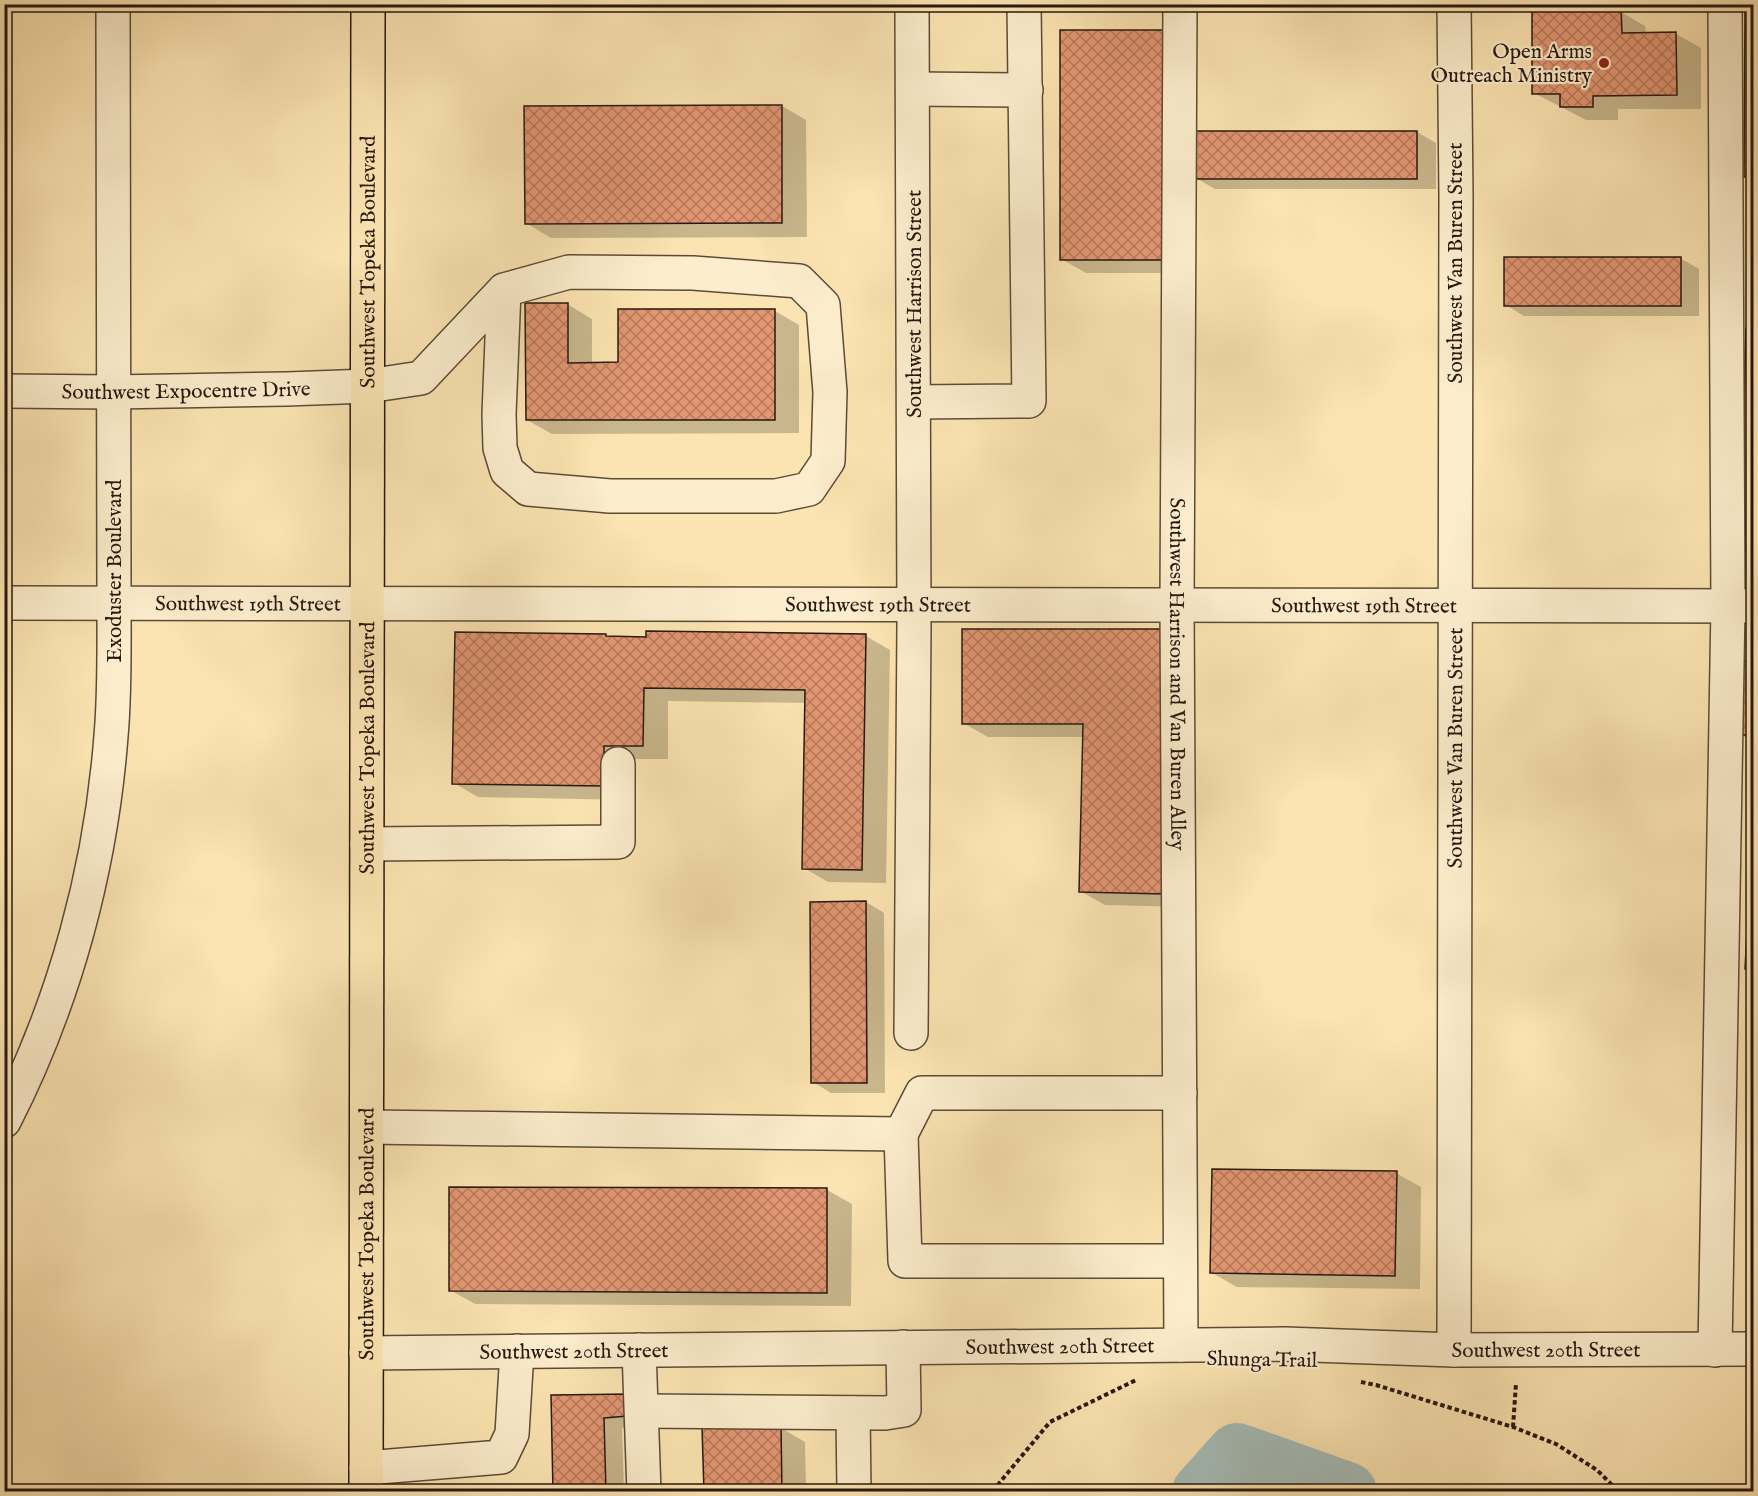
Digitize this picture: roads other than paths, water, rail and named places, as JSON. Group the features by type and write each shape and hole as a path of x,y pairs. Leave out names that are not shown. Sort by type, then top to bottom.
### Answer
{"main road":[{"name":"Southwest Topeka Boulevard","path":"366,1480 368,4"}],"street":[{"name":"Exoduster Boulevard","path":"4,1121 35,1053 72,950 86,898 102,812 111,736 114,681 113,4"},
{"name":"Southwest Harrison Street","path":"911,1033 914,604 912,4"},
{"path":"914,402 1029,401 1024,4"},
{"name":"Southwest Harrison and Van Buren Alley","path":"1180,4 1177,605 1181,1345"},
{"name":"Southwest Van Buren Street","path":"1454,4 1456,197 1454,1350"},
{"path":"1714,1350 1741,606 1725,4"},
{"path":"913,89 1026,90"},
{"path":"569,272 693,273 799,281 823,304 830,392 828,460 809,489 776,496 610,496 528,489 507,471 500,448 499,414 504,290 569,272"},
{"name":"Southwest Expocentre Drive","path":"4,391 287,389 368,386 421,378 504,290"},
{"name":"Southwest 19th Street","path":"4,603 1741,606"},
{"path":"367,844 618,842 618,764"},
{"path":"1180,1093 922,1093 901,1134 904,1261 1180,1261"},
{"path":"367,1127 901,1134"},
{"name":"Southwest 20th Street","path":"366,1353 1284,1344 1454,1350 1754,1350"},
{"path":"642,1411 885,1413 904,1410 903,1347"},
{"path":"639,1350 645,1491"},
{"path":"366,1480 501,1457 512,1434 517,1351"},
{"path":"853,1413 854,1491"}],"waterway":[{"path":"1202,1492 1237,1453 1347,1492"}],"place":[{"name":"Open Arms Outreach Ministry","path":"1604,63"}]}
